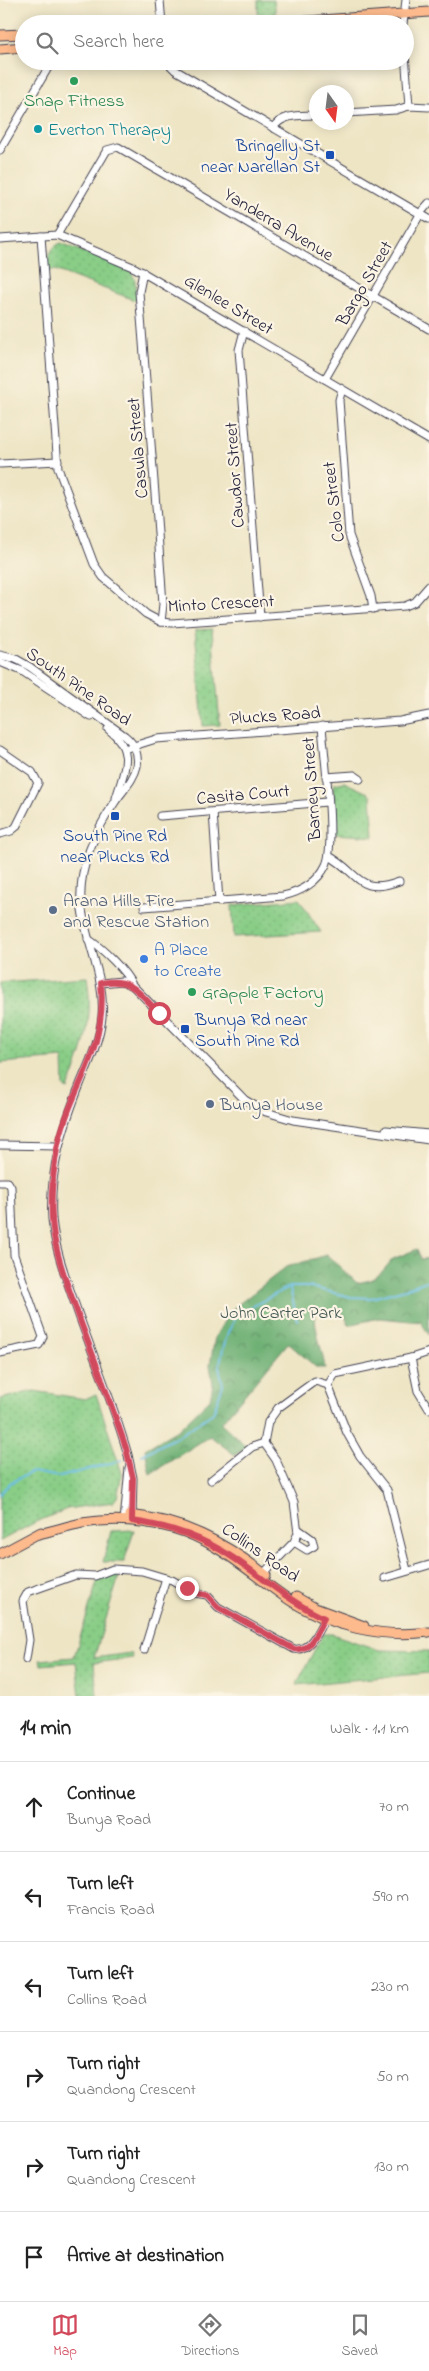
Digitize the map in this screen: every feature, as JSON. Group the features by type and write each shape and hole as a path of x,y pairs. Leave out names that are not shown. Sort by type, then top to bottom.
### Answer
{"main road":[{"path":"379,15 429,12"},
{"path":"0,35 15,34"},
{"path":"0,49 15,48"},
{"name":"Collins Road","path":"128,1518 172,1528 210,1544 235,1559 290,1600 326,1616 374,1630 398,1633 429,1632"},
{"name":"Collins Road","path":"0,1554 38,1534 83,1523 128,1518 169,1521 205,1534 244,1557 326,1616"}],"street":[{"path":"160,0 161,15"},
{"path":"404,13 406,0"},
{"path":"0,150 47,70"},
{"path":"176,70 429,219"},
{"path":"406,70 409,106"},
{"path":"354,113 396,110 409,106 429,107"},
{"path":"273,128 279,120 309,116"},
{"name":"Yanderra Avenue","path":"57,235 106,152 114,146 125,150 429,329"},
{"name":"Bargo Street","path":"325,378 420,214 429,203"},
{"name":"Glenlee Street","path":"0,239 57,235 143,272 429,440"},
{"name":"Minto Crescent","path":"40,236 58,461 61,477 96,569 146,614 161,622 178,623 373,609 412,604 429,586"},
{"name":"Casula Street","path":"143,272 140,292 163,604 161,622"},
{"name":"Cawdor Street","path":"244,330 239,350 260,617"},
{"name":"Colo Street","path":"342,389 338,400 348,526 371,596 373,609"},
{"path":"0,464 58,461"},
{"name":"South Pine Road","path":"0,654 16,659 45,677 125,736 134,745 138,757 136,770 114,803 92,843 83,873 81,902 88,939 101,983 102,1018 98,1036 58,1146 52,1194 54,1236 63,1271 122,1434 130,1465 128,1518"},
{"name":"South Pine Road","path":"0,662 30,676 115,735 124,749 126,769 114,803"},
{"name":"Plucks Road","path":"124,749 156,739 407,720 429,715"},
{"name":"Barney Street","path":"144,907 283,896 303,889 320,874 330,850 322,726"},
{"path":"0,750 32,772 38,783 16,827 11,831 0,834"},
{"path":"326,777 354,775 360,779"},
{"name":"Casita Court","path":"160,816 328,802"},
{"path":"213,812 219,902"},
{"path":"329,856 371,887 385,886 399,881"},
{"path":"88,939 96,944 129,978 133,986 245,1100 255,1107 293,1120 429,1140"},
{"path":"101,983 122,981 133,986"},
{"path":"370,1130 429,1134"},
{"path":"0,1145 58,1146"},
{"path":"0,1182 8,1182 11,1186 14,1255 44,1337 39,1344 0,1353"},
{"path":"328,1385 335,1374 411,1358 429,1352"},
{"path":"411,1358 418,1391 429,1408"},
{"path":"264,1573 294,1542 298,1529 294,1502 276,1460 264,1443 268,1422 278,1408 316,1382 328,1385"},
{"path":"328,1385 347,1434 360,1456 387,1490 407,1570"},
{"path":"211,1480 252,1448 264,1443"},
{"path":"294,1542 307,1550 314,1546 314,1541 298,1529"},
{"path":"385,1578 429,1565"},
{"path":"26,1659 29,1640 23,1601 26,1594 31,1590 76,1575 95,1576 113,1569 142,1571 166,1578 195,1593 207,1595 218,1607 294,1649 301,1650 307,1646 326,1616"},
{"path":"144,1650 166,1578"}],"green space":[{"path":"258,0 274,0 276,15 258,15"},
{"path":"61,243 130,270 135,280 137,301 55,270 47,271 49,254"},
{"path":"212,629 220,725 203,726 195,630"},
{"path":"344,782 368,793 371,797 374,837 336,834 333,787 334,784"},
{"path":"299,899 321,932 234,937 232,905"},
{"path":"87,977 89,1007 86,1034 68,1089 64,1087 63,1058 0,1063 0,983"},
{"name":"John Carter Park","path":"417,1249 421,1259 429,1258 429,1335 421,1322 379,1318 349,1325 344,1314 315,1310 317,1331 325,1368 317,1368 288,1343 221,1423 247,1447 235,1455 210,1436 150,1474 145,1449 179,1429 210,1399 213,1384 210,1365 215,1337 230,1311 286,1267 327,1255 357,1283 371,1280 380,1274 393,1259"},
{"path":"34,1391 85,1399 96,1394 122,1473 117,1497 113,1502 67,1509 36,1522 0,1541 0,1399"},
{"path":"134,1530 124,1562 103,1562 111,1531"},
{"path":"112,1573 120,1573 94,1658 131,1653 133,1658 94,1663 97,1696 80,1696 76,1662 41,1665 40,1660 74,1657 98,1579"},
{"path":"323,1634 332,1634 379,1650 429,1651 429,1673 296,1685"}],"waterway":[{"path":"142,1455 180,1435 213,1413 223,1385 219,1367 223,1349 228,1332 238,1314 289,1287 310,1287 351,1297 372,1298 429,1280"},
{"path":"290,1288 297,1320"},
{"path":"0,1494 10,1483 32,1472 60,1477 122,1460"}],"place":[{"name":"Snap Fitness","path":"74,81"},
{"name":"Everton Therapy","path":"38,129"},
{"name":"Bringelly St near Narellan St","path":"330,155"},
{"name":"South Pine Rd near Plucks Rd","path":"115,816"},
{"name":"Arana Hills Fire and Rescue Station","path":"53,910"},
{"name":"A Place to Create","path":"144,959"},
{"name":"Grapple Factory","path":"192,992"},
{"name":"Bunya Rd near South Pine Rd","path":"185,1029"},
{"name":"Bunya House","path":"210,1104"}],"route":[{"path":"159,1013 128,983 122,981 101,983 103,1000 102,1018 98,1036 62,1132 54,1170 52,1217 54,1236 63,1271 126,1448 133,1478 132,1521 172,1528 215,1546 290,1600 324,1618 310,1644 298,1650 269,1637 218,1607 207,1595 195,1593 187,1588"}]}
